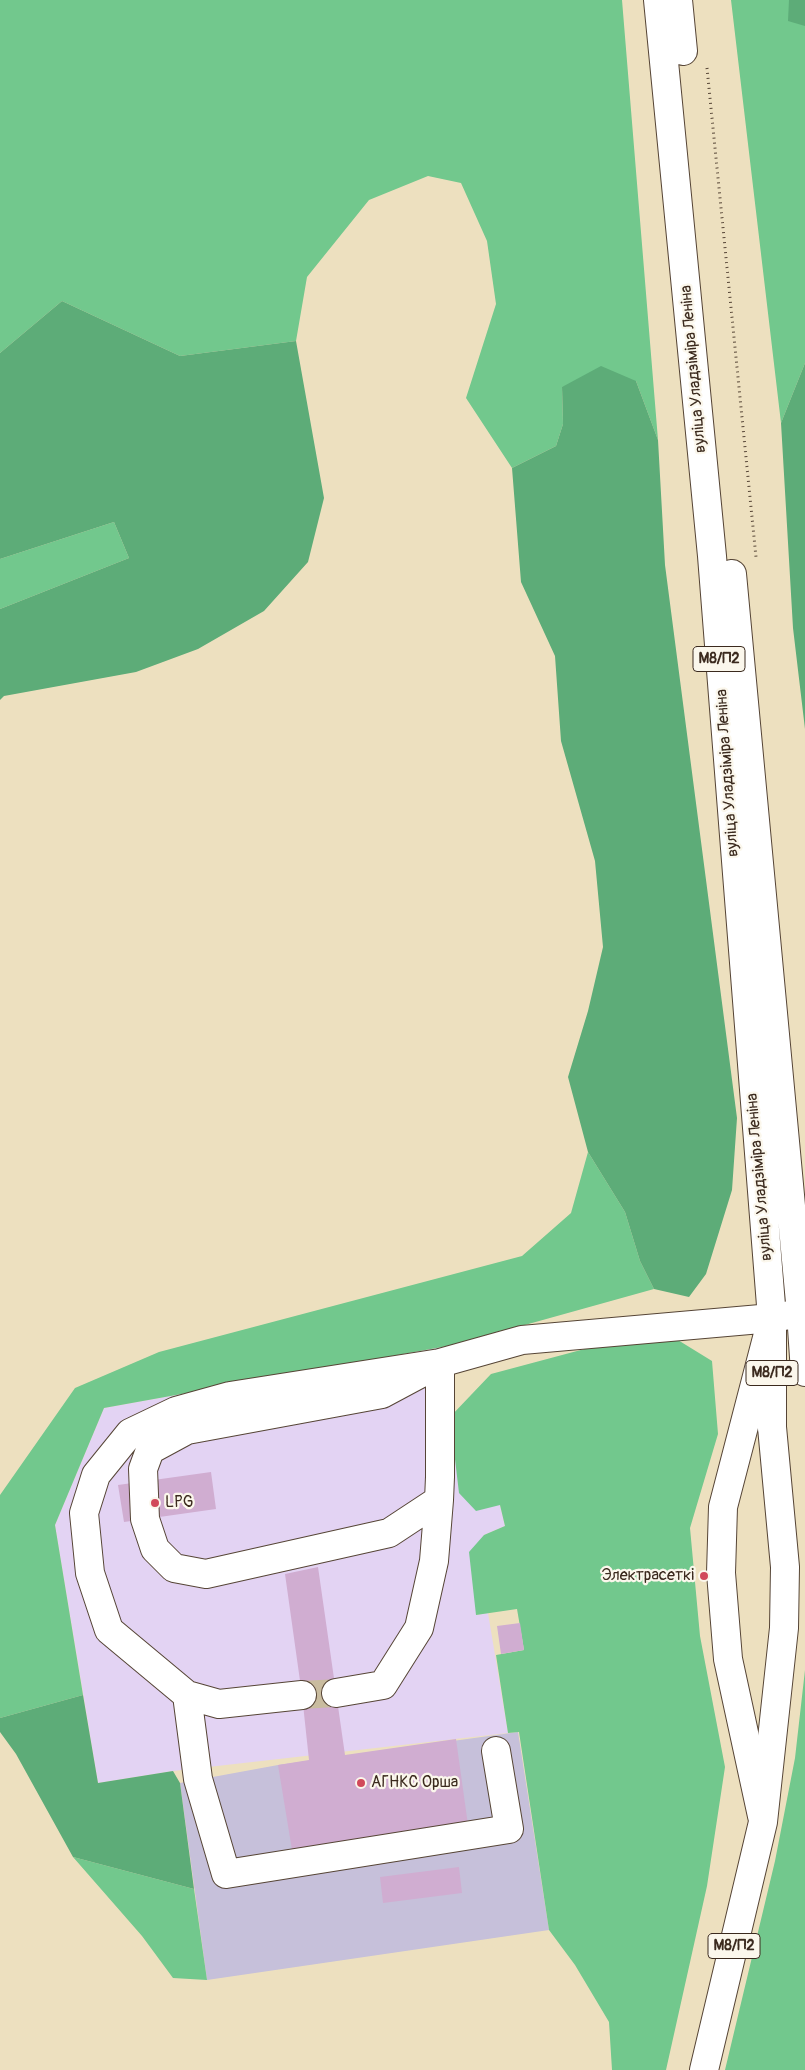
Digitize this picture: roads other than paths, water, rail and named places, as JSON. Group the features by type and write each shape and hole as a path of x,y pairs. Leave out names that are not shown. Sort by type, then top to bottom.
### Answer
{"main road":[{"name":"вуліца Уладзіміра Леніна","path":"658,0 712,556 772,1318 772,1427 785,1567 784,1628 763,1822"},
{"name":"вуліца Уладзіміра Леніна","path":"678,0 803,1313 805,1372"},
{"path":"302,1695 219,1704 187,1695 109,1630 90,1573 84,1513 96,1475 130,1434 176,1411 230,1396 440,1363 522,1340 772,1318 803,1313"},
{"path":"763,1822 728,1659 721,1574 723,1506 772,1318"},
{"path":"336,1693 383,1685 419,1628 434,1561 439,1500 440,1363"},
{"path":"439,1500 389,1533 206,1574 174,1568 155,1549 146,1519 143,1468 150,1450 187,1430 382,1394 440,1363"},
{"path":"187,1695 198,1779 226,1874 509,1829 496,1750"},
{"name":"М8/П2","path":"704,2070 763,1822"}],"tunnel":[{"path":"302,1695 336,1693"}],"place":[{"name":"LPG","path":"155,1503"},
{"name":"Электрасеткі","path":"704,1576"},
{"name":"АГНКС Орша","path":"361,1783"}]}
